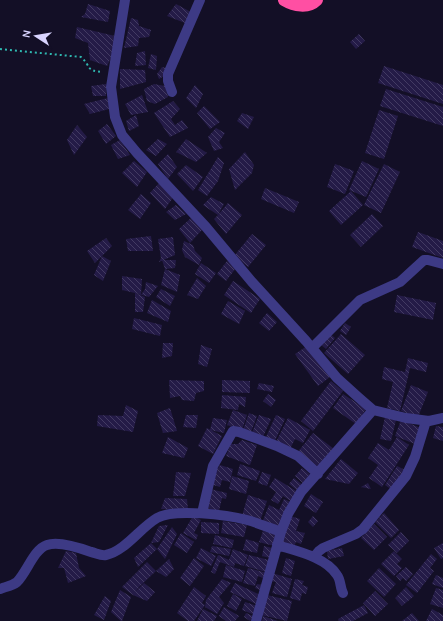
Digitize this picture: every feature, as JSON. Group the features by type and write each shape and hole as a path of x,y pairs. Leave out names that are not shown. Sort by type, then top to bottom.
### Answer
{"highway":[{"path":"284,0 295,5 304,6 310,5 317,0"}],"street":[{"path":"125,0 112,72 111,86 115,117 122,135 206,227 337,378 373,410 426,421 434,421 443,418"},
{"path":"172,92 168,81 168,74 200,0"},
{"path":"312,348 360,300 400,282 424,260 443,264"},
{"path":"256,621 277,545 288,514 301,492 373,410"},
{"path":"314,557 323,548 360,532 388,499 408,472 415,456 426,421"},
{"path":"202,513 213,466 233,431 240,432 277,446 298,456 318,474"},
{"path":"0,589 16,583 28,567 37,551 46,545 58,544 103,556 114,553 158,518 167,514 202,513 247,520 281,532"},
{"path":"277,545 314,557 332,569 338,576 343,593"}],"path":[{"path":"0,49 82,57 88,67 92,70 112,72"}],"building":[{"path":"88,4 110,11 108,22 81,17 85,14"},
{"path":"176,4 191,12 185,23 167,16"},
{"path":"131,18 138,20 139,26 151,30 149,37 139,38 138,46 124,48"},
{"path":"77,27 115,36 111,58 107,66 90,60 88,43 75,38"},
{"path":"359,34 365,41 356,49 350,42"},
{"path":"145,51 146,65 135,66 137,53"},
{"path":"151,54 157,56 156,70 148,68"},
{"path":"384,66 443,85 443,104 378,83"},
{"path":"162,67 166,68 164,76 159,79 157,74"},
{"path":"120,69 145,70 146,82 120,89"},
{"path":"106,84 106,96 93,96 91,86"},
{"path":"154,84 165,86 168,97 155,104 147,101 144,89"},
{"path":"195,85 203,94 196,108 186,98"},
{"path":"386,89 443,107 443,126 380,106"},
{"path":"142,95 148,112 131,115 125,104"},
{"path":"108,98 109,109 90,114 84,104"},
{"path":"173,101 180,109 171,119 175,125 182,120 188,128 170,137 154,113"},
{"path":"204,106 220,122 210,129 197,113"},
{"path":"379,110 398,116 384,159 365,153"},
{"path":"242,113 254,117 248,129 237,121"},
{"path":"136,115 139,126 129,131 126,121"},
{"path":"107,124 116,136 106,144 98,131"},
{"path":"77,125 87,137 74,155 67,140"},
{"path":"216,128 225,133 219,142 223,148 214,151 208,137"},
{"path":"158,139 167,144 156,156 146,150"},
{"path":"186,139 207,153 196,162 176,152"},
{"path":"120,140 130,155 118,159 111,145"},
{"path":"245,152 254,165 252,173 235,190 229,169"},
{"path":"168,154 177,167 168,179 158,164"},
{"path":"218,157 224,163 218,181 207,196 198,190"},
{"path":"134,161 147,172 137,187 122,173"},
{"path":"362,161 379,169 366,197 349,190"},
{"path":"335,164 354,171 345,194 327,187"},
{"path":"384,164 400,172 381,213 364,205"},
{"path":"186,165 203,177 193,191 177,174"},
{"path":"159,183 174,196 165,209 150,193"},
{"path":"265,188 299,202 294,213 261,199"},
{"path":"351,191 363,205 341,225 329,211"},
{"path":"141,194 151,203 140,219 128,210"},
{"path":"211,197 224,204 218,215 203,205"},
{"path":"228,203 242,215 226,234 214,219"},
{"path":"176,205 186,214 175,220 166,212"},
{"path":"372,214 383,226 361,247 350,235"},
{"path":"191,218 202,230 190,243 179,229"},
{"path":"418,232 443,241 443,258 412,247"},
{"path":"252,234 266,245 248,267 234,256"},
{"path":"151,236 153,251 128,251 126,239"},
{"path":"173,237 175,255 159,262 161,258 158,239"},
{"path":"106,238 112,246 95,263 87,251"},
{"path":"184,241 193,245 195,251 202,258 199,265 185,257 182,250"},
{"path":"102,256 111,261 103,281 94,275"},
{"path":"162,260 176,260 175,268 165,269"},
{"path":"227,261 236,268 226,281 217,274"},
{"path":"201,263 216,273 209,283 195,274"},
{"path":"165,269 180,275 177,292 161,285"},
{"path":"122,276 142,279 141,295 122,290"},
{"path":"197,278 206,286 198,299 187,295"},
{"path":"233,281 260,299 251,313 224,295"},
{"path":"146,282 158,286 149,297 141,295 145,289"},
{"path":"161,289 175,296 170,306 156,297"},
{"path":"135,293 145,297 143,312 135,312"},
{"path":"397,295 436,303 433,320 394,312"},
{"path":"152,300 171,311 168,322 147,313"},
{"path":"228,301 245,311 239,324 221,314"},
{"path":"267,313 277,322 269,331 259,323"},
{"path":"134,318 162,325 160,336 132,329"},
{"path":"345,323 351,327 346,335 340,331"},
{"path":"328,332 335,338 326,349 319,343"},
{"path":"341,334 365,355 348,374 324,353"},
{"path":"163,343 173,343 172,356 162,358"},
{"path":"201,345 212,349 207,367 198,364"},
{"path":"307,346 330,377 318,386 295,354"},
{"path":"408,358 428,363 426,372 410,368 400,411 387,408 393,382 382,379 384,367 405,372"},
{"path":"169,380 204,381 204,391 196,393 194,401 182,400 180,396 170,398"},
{"path":"222,380 250,381 250,393 222,392"},
{"path":"331,381 343,391 313,431 301,421"},
{"path":"259,383 274,386 272,392 257,389"},
{"path":"411,385 428,392 418,417 401,411"},
{"path":"268,394 276,400 271,407 263,401"},
{"path":"343,394 366,409 356,424 333,408"},
{"path":"222,395 246,397 245,407 239,404 238,410 221,408"},
{"path":"126,405 138,411 133,432 97,426 98,415 123,416"},
{"path":"170,408 177,431 163,433 157,413"},
{"path":"233,410 247,415 242,430 227,425"},
{"path":"249,413 257,416 251,432 243,430"},
{"path":"186,415 198,415 196,428 183,427"},
{"path":"259,415 271,419 262,439 251,435"},
{"path":"276,415 285,419 274,443 265,439"},
{"path":"385,417 396,420 391,441 380,439"},
{"path":"213,418 227,420 224,433 210,430"},
{"path":"288,418 310,430 303,443 295,439 290,449 276,442"},
{"path":"401,420 421,428 415,444 395,436"},
{"path":"436,426 443,427 443,441 433,438"},
{"path":"207,428 222,436 213,454 198,446"},
{"path":"313,433 334,449 318,470 297,453"},
{"path":"168,437 188,448 184,458 162,453"},
{"path":"397,437 409,445 382,487 369,478 378,465 368,458 378,443 389,450"},
{"path":"242,440 257,445 250,465 226,456 231,444 238,444"},
{"path":"341,459 358,473 349,484 325,479"},
{"path":"240,464 260,471 256,481 237,475"},
{"path":"220,465 233,469 230,482 222,480 220,487 210,484 214,467 218,468"},
{"path":"397,466 405,470 392,490 385,485"},
{"path":"302,468 312,476 305,485 295,476"},
{"path":"176,472 191,473 185,496 173,496"},
{"path":"262,472 271,475 267,486 258,483"},
{"path":"232,476 249,481 246,494 229,489"},
{"path":"275,478 298,492 292,502 283,496 278,504 271,500 276,492 269,487"},
{"path":"294,478 304,486 299,492 289,484"},
{"path":"368,483 371,489 361,487"},
{"path":"210,489 227,493 226,499 222,498 219,511 206,508"},
{"path":"311,494 323,502 316,513 304,506"},
{"path":"248,495 267,501 260,521 242,516"},
{"path":"165,498 187,499 188,510 161,509"},
{"path":"284,499 293,503 281,531 262,523 269,505 279,510"},
{"path":"384,513 399,530 391,538 375,522"},
{"path":"193,516 201,520 194,533 198,535 196,540 183,533"},
{"path":"290,516 300,519 296,531 305,533 301,544 296,542 294,547 281,543"},
{"path":"313,516 318,521 313,527 308,522"},
{"path":"223,521 247,525 244,537 221,533"},
{"path":"201,522 219,523 219,534 201,533"},
{"path":"374,524 387,537 374,550 361,538"},
{"path":"168,525 159,542 151,543 159,526"},
{"path":"172,527 177,534 165,559 157,549"},
{"path":"263,531 277,535 274,546 259,542"},
{"path":"401,532 409,541 397,553 388,545"},
{"path":"181,533 194,542 187,553 174,545"},
{"path":"215,535 234,540 232,548 213,544"},
{"path":"246,539 259,543 257,553 243,550"},
{"path":"151,543 157,549 138,567 134,558"},
{"path":"443,543 443,558 441,559 434,548"},
{"path":"212,546 231,549 229,556 210,552"},
{"path":"264,546 272,548 270,558 262,556"},
{"path":"201,548 216,556 211,566 196,558"},
{"path":"342,548 344,556 328,559 327,551"},
{"path":"233,549 248,555 244,566 235,563 234,567 220,562 215,574 211,572 218,555 229,560"},
{"path":"66,551 76,553 79,568 86,576 68,583 64,568 58,568"},
{"path":"394,551 402,559 397,564 402,568 394,576 381,564"},
{"path":"431,554 437,559 430,568 434,571 417,593 406,585"},
{"path":"249,555 269,560 266,572 245,566"},
{"path":"194,558 204,566 190,586 180,578"},
{"path":"286,558 295,561 291,576 282,573"},
{"path":"169,559 174,569 166,577 156,571"},
{"path":"147,562 156,571 139,587 135,592 144,583 155,592 147,601 133,595 122,587"},
{"path":"226,565 245,571 242,582 223,577"},
{"path":"406,567 413,574 406,581 403,578 400,581 396,576"},
{"path":"248,568 267,573 265,579 258,576 255,586 243,583"},
{"path":"379,568 396,584 384,597 367,581"},
{"path":"272,573 292,579 287,597 272,593 276,582 270,581"},
{"path":"436,575 443,578 443,588 432,584"},
{"path":"222,579 231,583 219,597 224,603 217,614 205,607 206,600"},
{"path":"295,579 304,581 302,585 308,587 306,594 302,593 300,601 290,598"},
{"path":"235,583 260,595 256,604 230,592"},
{"path":"257,584 262,585 260,590 255,588"},
{"path":"194,587 206,596 202,603 205,605 194,621 188,621 177,613"},
{"path":"406,587 414,596 402,606 395,598"},
{"path":"436,588 443,590 443,608 430,604"},
{"path":"120,590 131,597 122,621 111,612"},
{"path":"375,591 388,604 375,616 363,603"},
{"path":"233,594 242,599 236,611 227,606"},
{"path":"267,595 292,601 287,621 261,615"},
{"path":"105,596 111,601 104,620 94,615"},
{"path":"245,602 258,606 255,615 242,610"},
{"path":"364,605 368,613 353,621 339,621 338,619"},
{"path":"224,607 239,616 235,621 226,621 219,616"},
{"path":"203,609 217,616 214,621 197,621"},
{"path":"432,609 443,615 443,621 426,621"},
{"path":"246,613 253,616 250,621 244,617"},
{"path":"412,613 419,621 402,621"},
{"path":"263,616 278,621 262,621"}]}
